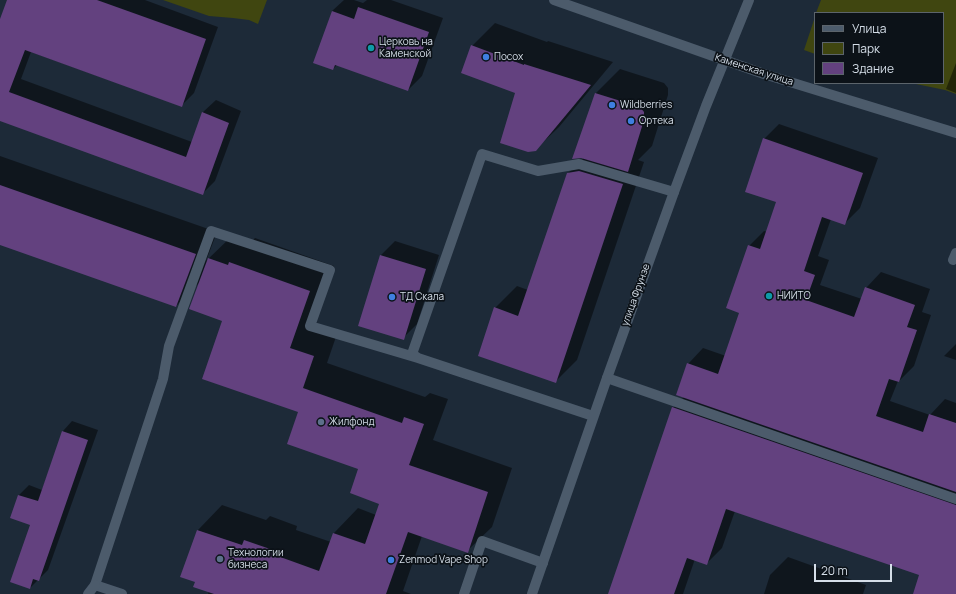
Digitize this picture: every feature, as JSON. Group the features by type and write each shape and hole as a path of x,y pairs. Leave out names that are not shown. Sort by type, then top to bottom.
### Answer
{"main road":[{"name":"Каменская улица","path":"554,0 724,60 956,133"},
{"name":"улица Фрунзе","path":"532,594 607,378 674,192 724,60 749,0"},
{"path":"418,358 412,354 482,154 538,171 579,164 674,192"},
{"path":"88,594 95,585 163,378 169,346 211,231 330,270 310,326 418,358 594,416"},
{"path":"607,378 956,499"},
{"path":"464,594 482,541 543,563"},
{"path":"95,585 122,594"}],"green space":[{"path":"163,0 267,0 258,24 249,20 209,16"},
{"path":"821,0 956,0 956,94 945,90 916,84 944,84 944,12 816,12"},
{"path":"814,20 814,54 804,50"}],"building":[{"path":"7,0 97,0 206,39 182,107 25,50 9,92 186,157 202,112 229,123 203,195 0,121 0,19"},
{"name":"Церковь на Каменской","path":"358,7 429,32 408,91 335,65 333,70 313,63 332,11 354,19"},
{"path":"471,45 524,65 591,85 536,151 528,152 500,143 515,93 461,73"},
{"path":"595,93 640,107 644,112 644,120 628,172 581,158 572,159"},
{"name":"НИИТО","path":"763,138 863,173 845,225 822,217 804,271 815,275 806,300 854,317 865,287 915,305 907,327 917,330 899,382 889,379 876,416 923,432 929,414 956,423 956,492 676,395 687,363 718,374 739,313 726,308 748,245 760,249 776,202 745,192"},
{"path":"579,171 623,184 556,383 478,356 494,307 518,316 567,173"},
{"path":"0,185 196,254 176,307 0,245"},
{"name":"ТД Скала","path":"380,255 426,269 404,340 358,326"},
{"path":"208,258 228,265 229,262 310,291 290,348 314,356 303,388 402,423 404,417 424,424 409,465 488,492 468,553 408,532 386,594 214,594 193,587 195,582 180,577 197,530 242,545 244,540 273,550 272,554 319,571 333,533 365,544 379,504 350,493 358,469 287,444 298,412 202,379 222,321 189,309"},
{"path":"672,407 956,505 956,594 913,594 919,575 726,509 707,565 687,558 674,594 608,594"},
{"path":"62,431 88,440 39,581 33,579 30,589 10,582 30,525 10,518 18,495 38,501"}],"place":[{"name":"Церковь на Каменской","path":"371,48"},
{"name":"Посох","path":"486,57"},
{"name":"Wildberries","path":"612,105"},
{"name":"Ортека","path":"631,121"},
{"name":"НИИТО","path":"769,296"},
{"name":"ТД Скала","path":"392,297"},
{"name":"Жилфонд","path":"321,422"},
{"name":"Технологии бизнеса","path":"220,559"},
{"name":"Zenmod Vape Shop","path":"391,560"}]}
